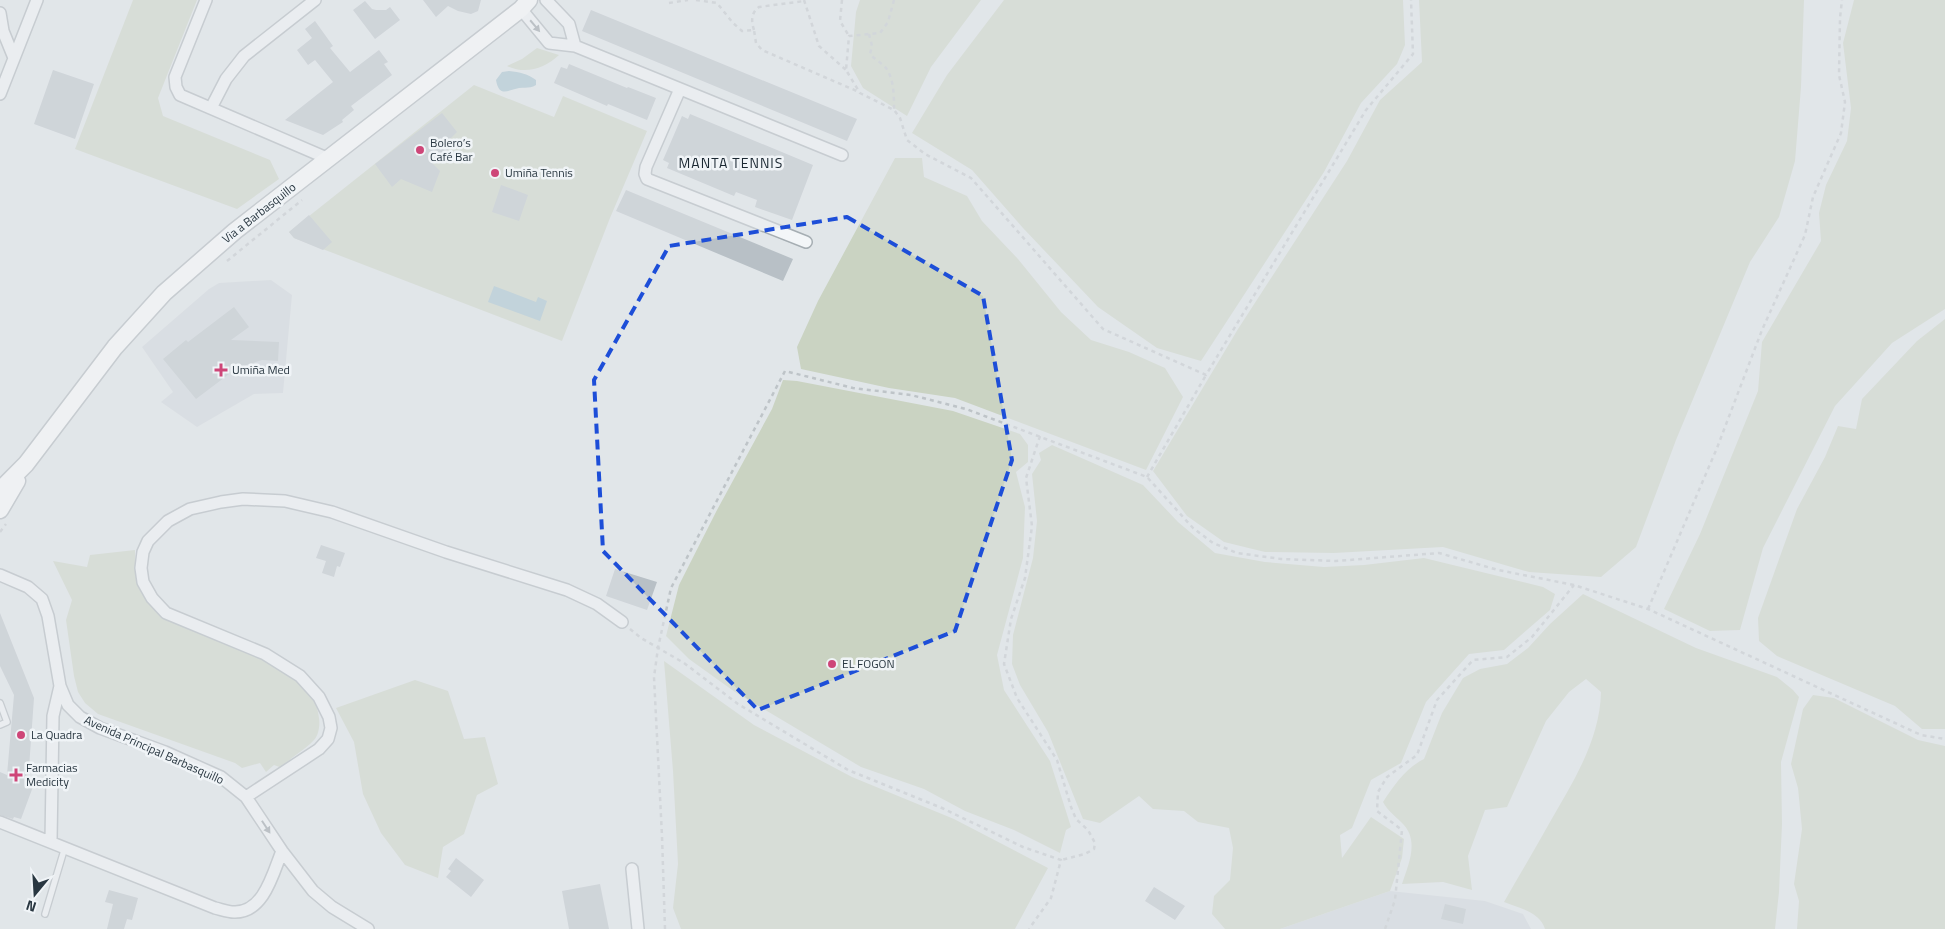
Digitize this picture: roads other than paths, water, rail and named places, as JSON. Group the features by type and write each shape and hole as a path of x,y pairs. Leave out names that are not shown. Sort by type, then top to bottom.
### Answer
{"main road":[{"name":"Via a Barbasquillo","path":"0,490 26,464 115,348 164,293 235,232 525,4"},
{"name":"Via a Barbasquillo","path":"0,510 26,464"}],"street":[{"path":"0,94 37,0"},
{"path":"206,0 176,78 176,87 180,95 329,159"},
{"path":"211,108 226,79 244,56 315,0"},
{"path":"546,0 569,24 575,46"},
{"path":"525,4 549,42 575,46 842,155"},
{"path":"0,13 3,31 14,58"},
{"path":"680,89 646,167 645,174 647,179 806,242"},
{"path":"246,797 319,749 328,739 331,728 329,717 319,696 300,676 265,654 166,613 152,598 143,582 141,568 143,552 148,541 168,521 190,509 243,498 285,501 332,512 446,552 567,590 597,604 622,622"},
{"name":"Avenida Principal Barbasquillo","path":"0,576 28,587 42,599 48,616 60,686 68,705 80,717 100,728 165,752 221,777 246,797 282,851 313,891 332,907 368,929"},
{"path":"51,841 53,716 60,686"},
{"path":"0,822 214,908 234,912 247,909 260,900 282,851"},
{"path":"632,869 638,929"}],"lane":[{"path":"0,704 7,722 0,725"},
{"path":"44,914 65,847"}],"water":[{"path":"509,71 530,76 536,80 536,85 502,91 497,86 496,80 502,72"},
{"path":"494,286 536,302 538,297 547,301 540,321 488,302"}],"place":[{"name":"Bolero’s Café Bar","path":"420,150"},
{"name":"Umiña Tennis","path":"495,173"},
{"name":"Umiña Med","path":"221,370"},
{"name":"EL FOGON","path":"832,664"},
{"name":"La Quadra","path":"21,735"},
{"name":"Farmacias Medicity","path":"16,775"}],"district":[{"name":"MANTA TENNIS","path":"731,163"}]}
